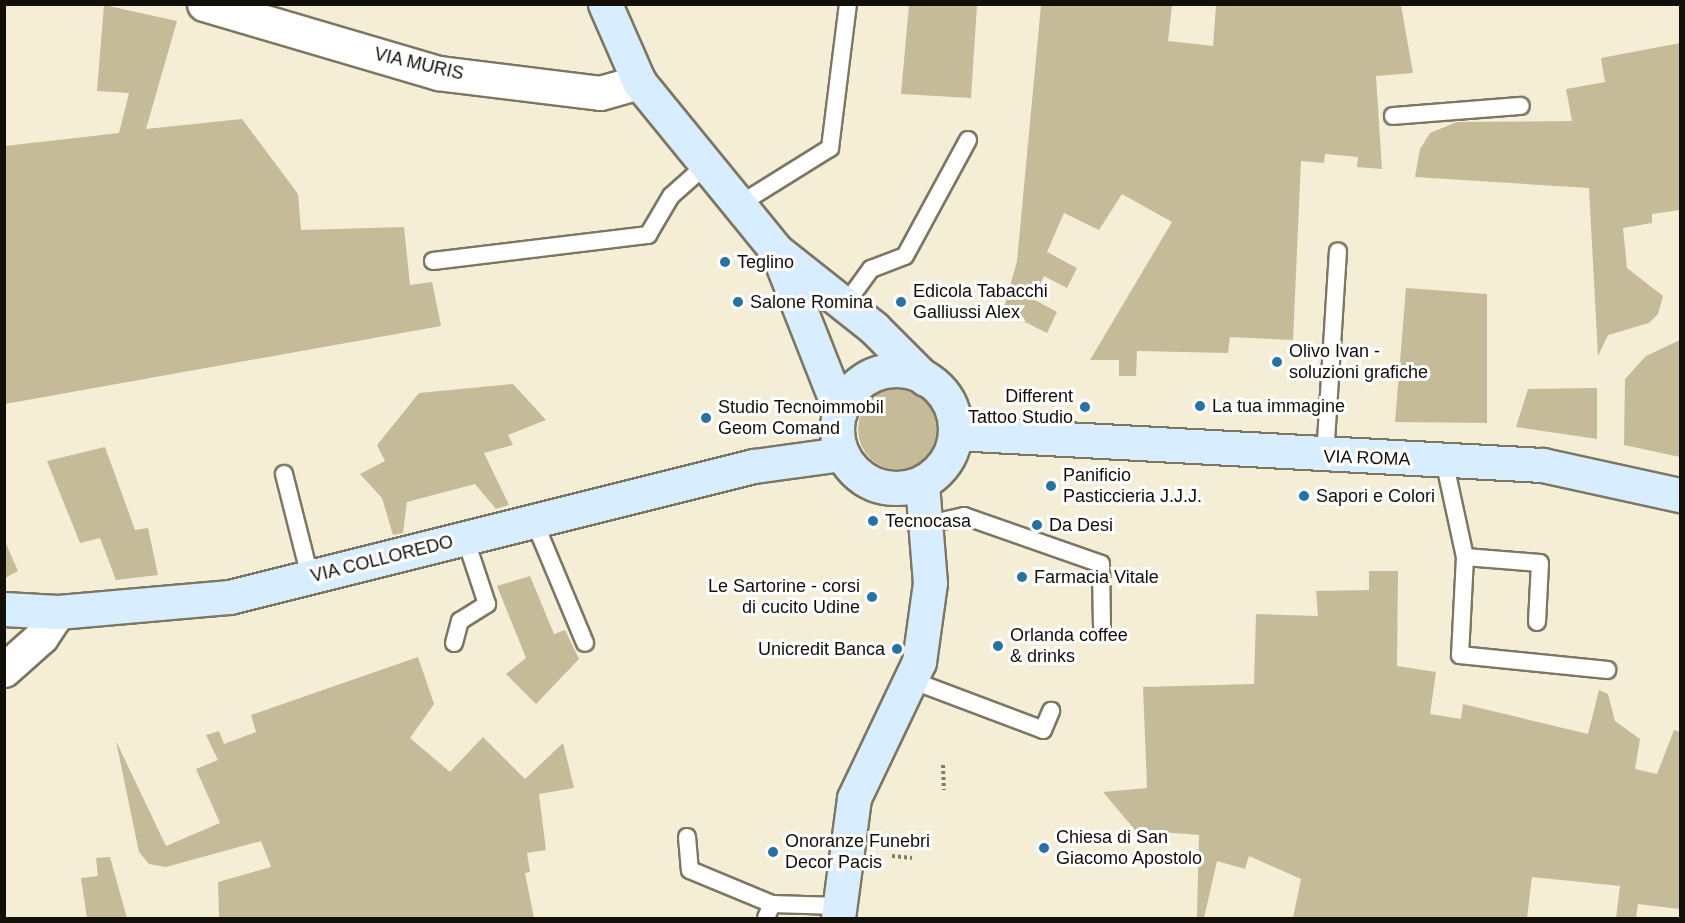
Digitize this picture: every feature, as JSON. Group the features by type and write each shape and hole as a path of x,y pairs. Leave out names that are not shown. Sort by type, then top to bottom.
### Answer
{"main road":[{"path":"605,4 639,82 708,163 777,251 844,306 948,402 955,433 945,463 922,483 889,488 869,483 842,454 840,411 777,251"},
{"path":"840,411 847,395 874,374 899,371 925,379"},
{"name":"VIA ROMA","path":"955,433 1049,442 1325,457 1542,465 1680,495"},
{"name":"VIA COLLOREDO","path":"4,609 58,612 230,597 754,466 842,454"},
{"path":"838,914 854,798 911,680 929,603 922,483"}],"street":[{"name":"VIA MURIS","path":"204,4 438,73 600,93 639,82"},
{"path":"4,670 41,637 58,612"}],"lane":[{"path":"740,204 830,148 848,4"},
{"path":"1393,116 1521,106"},
{"path":"844,306 872,269 905,256 968,140"},
{"path":"433,261 648,235 670,196 708,163"},
{"path":"1325,457 1338,251"},
{"path":"1444,460 1465,557 1460,655 1607,670"},
{"path":"284,474 310,577"},
{"path":"924,525 964,516 1101,564 1102,625"},
{"path":"534,521 585,643"},
{"path":"454,643 460,621 487,604 465,538"},
{"path":"1465,557 1540,563 1537,622"},
{"path":"911,680 1043,730 1051,711"},
{"path":"687,837 690,870 769,911 838,914"}],"path":[{"path":"943,765 944,790"},
{"path":"892,856 912,858"}],"shaded area":[{"path":"104,5 177,21 146,129 242,119 298,194 301,230 404,227 410,285 432,282 441,326 5,404 5,146 119,133 129,93 97,91"},
{"path":"909,5 977,5 971,98 901,94"},
{"path":"1041,5 1172,5 1168,41 1213,46 1216,5 1401,5 1413,73 1376,76 1382,169 1357,167 1358,157 1325,154 1324,163 1301,161 1293,340 1230,337 1228,353 1137,351 1136,376 1119,376 1119,360 1090,360 1172,222 1122,194 1099,230 1064,213 1047,252 1077,268 1067,288 1044,276 1033,299 1057,312 1047,333 1003,311 1017,261"},
{"path":"1680,43 1680,210 1652,214 1652,223 1623,228 1627,268 1663,296 1658,314 1649,323 1608,335 1598,356 1589,188 1415,177 1420,149 1430,133 1457,122 1572,121 1566,89 1605,82 1601,58"},
{"path":"1406,288 1487,294 1487,423 1395,422"},
{"path":"1680,340 1680,457 1624,445 1625,379 1646,356"},
{"path":"513,384 546,420 508,435 513,445 484,453 509,505 496,509 475,484 407,502 403,533 393,535 382,498 360,474 385,461 377,445 419,393"},
{"path":"891,388 907,388 922,395 933,406 940,421 937,445 928,458 907,470 891,470 876,463 865,452 858,437 858,421 865,406 876,395"},
{"path":"1597,388 1597,439 1516,427 1528,389"},
{"path":"105,447 135,530 148,528 158,575 116,580 100,538 80,543 47,461"},
{"path":"4,539 18,571 5,578 4,578"},
{"path":"1369,571 1398,571 1397,666 1436,672 1430,714 1461,719 1463,704 1588,734 1599,690 1608,694 1615,721 1640,739 1635,769 1657,774 1674,730 1680,732 1680,909 1638,904 1636,918 1616,918 1620,886 1532,877 1527,918 1293,918 1301,879 1249,856 1245,869 1217,861 1204,918 1197,918 1199,835 1135,830 1103,792 1147,788 1143,687 1254,684 1256,614 1318,616 1316,591 1369,590"},
{"path":"530,576 554,634 565,630 579,659 536,704 506,674 526,658 497,586"},
{"path":"418,657 434,704 410,738 450,772 483,737 525,779 563,743 574,788 539,794 546,850 527,853 530,872 525,873 534,918 219,918 218,882 271,867 261,841 166,867 149,864 139,852 116,741 166,846 220,823 196,769 218,760 206,735 219,731 224,744 256,732 251,715"},
{"path":"110,857 127,918 87,918 81,878 98,876 96,858"}],"place":[{"name":"Teglino","path":"725,262"},
{"name":"Salone Romina","path":"738,302"},
{"name":"Edicola Tabacchi Galliussi Alex","path":"901,302"},
{"name":"Olivo Ivan - soluzioni grafiche","path":"1277,362"},
{"name":"La tua immagine","path":"1200,406"},
{"name":"Different Tattoo Studio","path":"1085,407"},
{"name":"Studio Tecnoimmobil Geom Comand","path":"706,418"},
{"name":"Panificio Pasticcieria J.J.J.","path":"1051,486"},
{"name":"Sapori e Colori","path":"1304,496"},
{"name":"Tecnocasa","path":"873,521"},
{"name":"Da Desi","path":"1037,525"},
{"name":"Farmacia Vitale","path":"1022,577"},
{"name":"Le Sartorine - corsi di cucito Udine","path":"872,597"},
{"name":"Orlanda coffee & drinks","path":"998,646"},
{"name":"Unicredit Banca","path":"897,649"},
{"name":"Chiesa di San Giacomo Apostolo","path":"1044,848"},
{"name":"Onoranze Funebri Decor Pacis","path":"773,852"}]}
